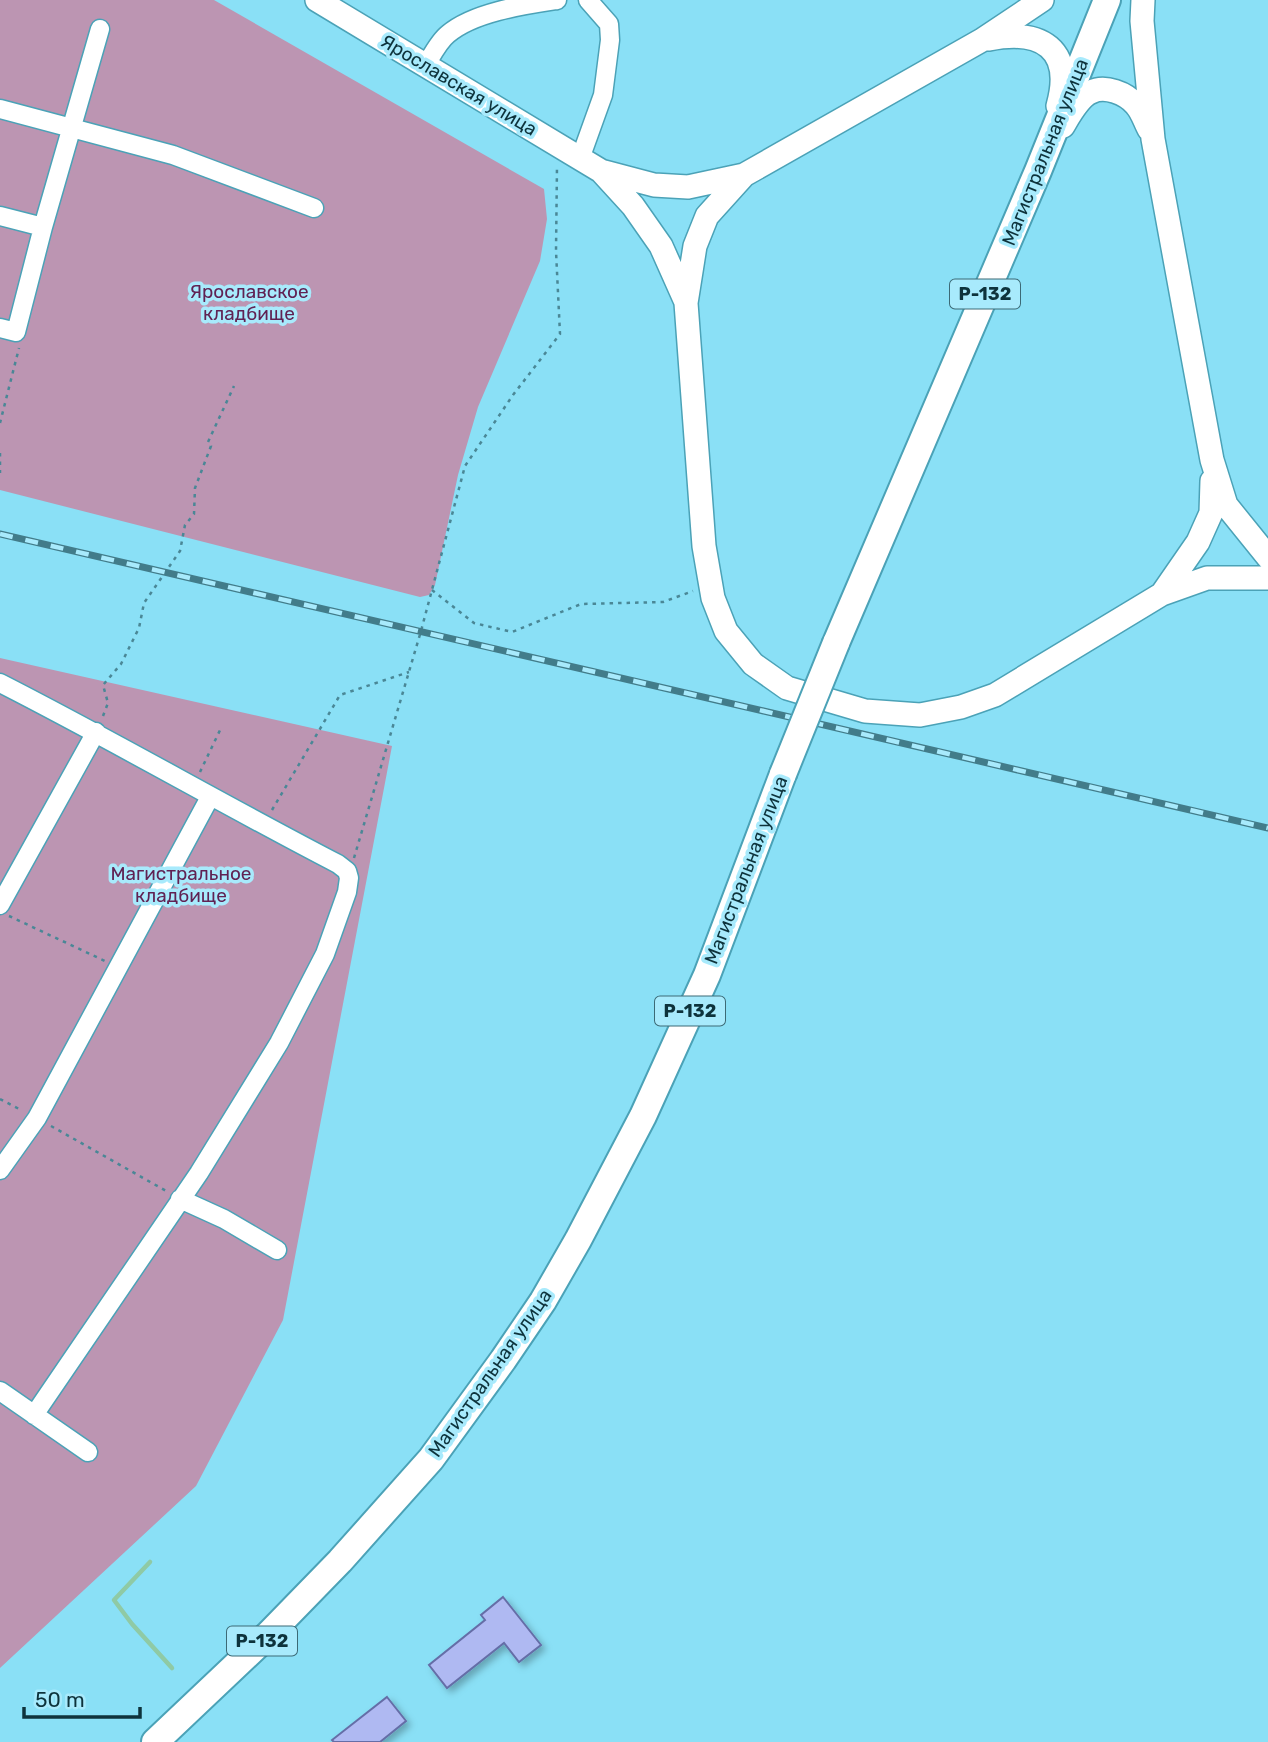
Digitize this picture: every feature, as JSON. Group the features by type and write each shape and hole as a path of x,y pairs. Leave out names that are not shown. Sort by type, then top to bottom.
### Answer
{"highway":[{"name":"Магистральная улица","path":"155,1742 268,1635 340,1561 431,1459 542,1301 597,1206 643,1116 707,975 836,643 1038,171 1107,0"}],"main road":[{"name":"Ярославская улица","path":"317,0 601,171"},
{"path":"601,171 654,185 688,187 744,175 982,40 1042,0"},
{"path":"1143,0 1142,21 1153,139 1212,460 1226,505 1268,557"},
{"path":"982,40 1024,35 1046,45 1059,63 1062,90 1038,171"},
{"path":"1038,171 1070,113 1090,92 1106,90 1123,94 1137,105 1153,139"},
{"path":"601,171 633,206 661,246 686,303"},
{"path":"744,175 708,216 695,246 686,303 704,546 713,598 726,631 753,664 787,688 865,711 920,715 961,707 995,695 1162,594 1207,578 1268,578"},
{"path":"1162,594 1198,542 1211,513 1212,460"}],"lane":[{"path":"425,65 446,35 463,24 515,7 557,0"},
{"path":"580,159 603,95 610,40 609,24 588,0"},
{"path":"8,330 43,226 100,29"},
{"path":"0,109 173,155 314,208"},
{"path":"0,216 43,226"},
{"path":"0,683 96,732 209,797 338,864 349,878 325,954 279,1044 199,1173 34,1415"},
{"path":"0,905 96,732"},
{"path":"0,1170 37,1118 209,797"},
{"path":"180,1199 224,1219 277,1250"},
{"path":"0,1391 88,1452"}],"path":[{"path":"349,878 466,466 513,395 560,334 556,251 557,166"},
{"path":"0,423 20,344 8,330"},
{"path":"96,732 108,703 103,685 121,664 139,628 144,603 180,551 185,525 194,514 195,488 211,446 208,442 234,386"},
{"path":"0,453 0,473"},
{"path":"432,590 474,622 512,632 581,604 663,602 696,590"},
{"path":"264,825 340,695 409,672"},
{"path":"193,787 222,726"},
{"path":"0,912 119,967"},
{"path":"0,1099 180,1199"}],"green space":[{"name":"Ярославское кладбище","path":"0,0 214,0 544,189 547,219 540,261 478,407 458,475 435,585 429,595 420,597 0,490"},
{"name":"Магистральное кладбище","path":"0,658 392,746 283,1320 196,1486 0,1668"}],"building":[{"path":"503,1597 541,1645 519,1662 504,1643 447,1688 429,1665 485,1620 481,1615"},
{"path":"387,1697 406,1721 380,1742 332,1740"}],"waterway":[{"path":"150,1562 114,1600 172,1668"}],"railway":[{"path":"0,534 1268,828"}]}
